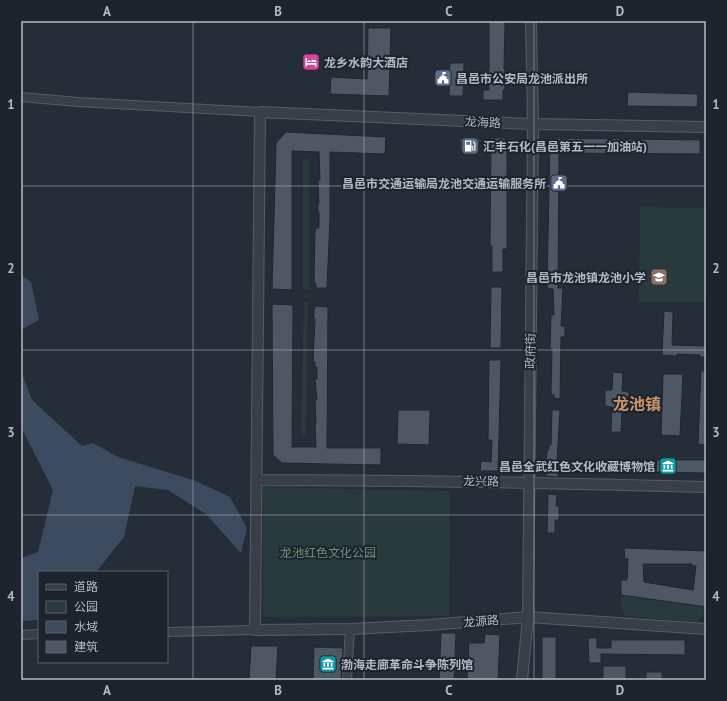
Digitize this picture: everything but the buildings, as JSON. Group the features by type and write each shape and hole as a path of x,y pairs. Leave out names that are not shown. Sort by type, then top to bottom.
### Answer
{"street":[{"name":"政府街","path":"522,680 528,618 533,124 531,21"},
{"path":"21,97 78,102 260,112 255,630 168,632"},
{"name":"龙海路","path":"260,112 533,124 706,127"},
{"name":"龙兴路","path":"256,480 529,482 706,487"},
{"name":"龙源路","path":"255,630 429,625 528,618 706,629"},
{"path":"346,680 350,628"},
{"path":"21,635 38,634"}],"green space":[{"path":"303,159 309,159 309,289 303,289"},
{"path":"640,207 706,208 706,302 639,302"},
{"path":"304,302 308,302 306,436 301,436"},
{"name":"龙池红色文化公园","path":"263,487 450,491 449,616 263,617"},
{"path":"621,595 704,607 703,615 697,622 626,616 622,609"}],"water":[{"path":"21,275 31,282 39,320 21,330"},
{"path":"21,372 32,400 82,446 93,443 118,457 196,481 230,497 247,528 241,553 206,514 168,490 135,486 124,537 97,571 38,571 38,620 21,621 21,558 38,552 53,490 21,427"}],"place":[{"name":"龙乡水韵大酒店","path":"311,62"},
{"name":"昌邑市公安局龙池派出所","path":"443,78"},
{"name":"汇丰石化(昌邑第五一一加油站)","path":"470,146"},
{"name":"昌邑市交通运输局龙池交通运输服务所","path":"559,183"},
{"name":"昌邑市龙池镇龙池小学","path":"659,277"},
{"name":"昌邑全武红色文化收藏博物馆","path":"668,466"},
{"name":"渤海走廊革命斗争陈列馆","path":"328,664"}],"district":[{"name":"龙池镇","path":"637,404"}]}
